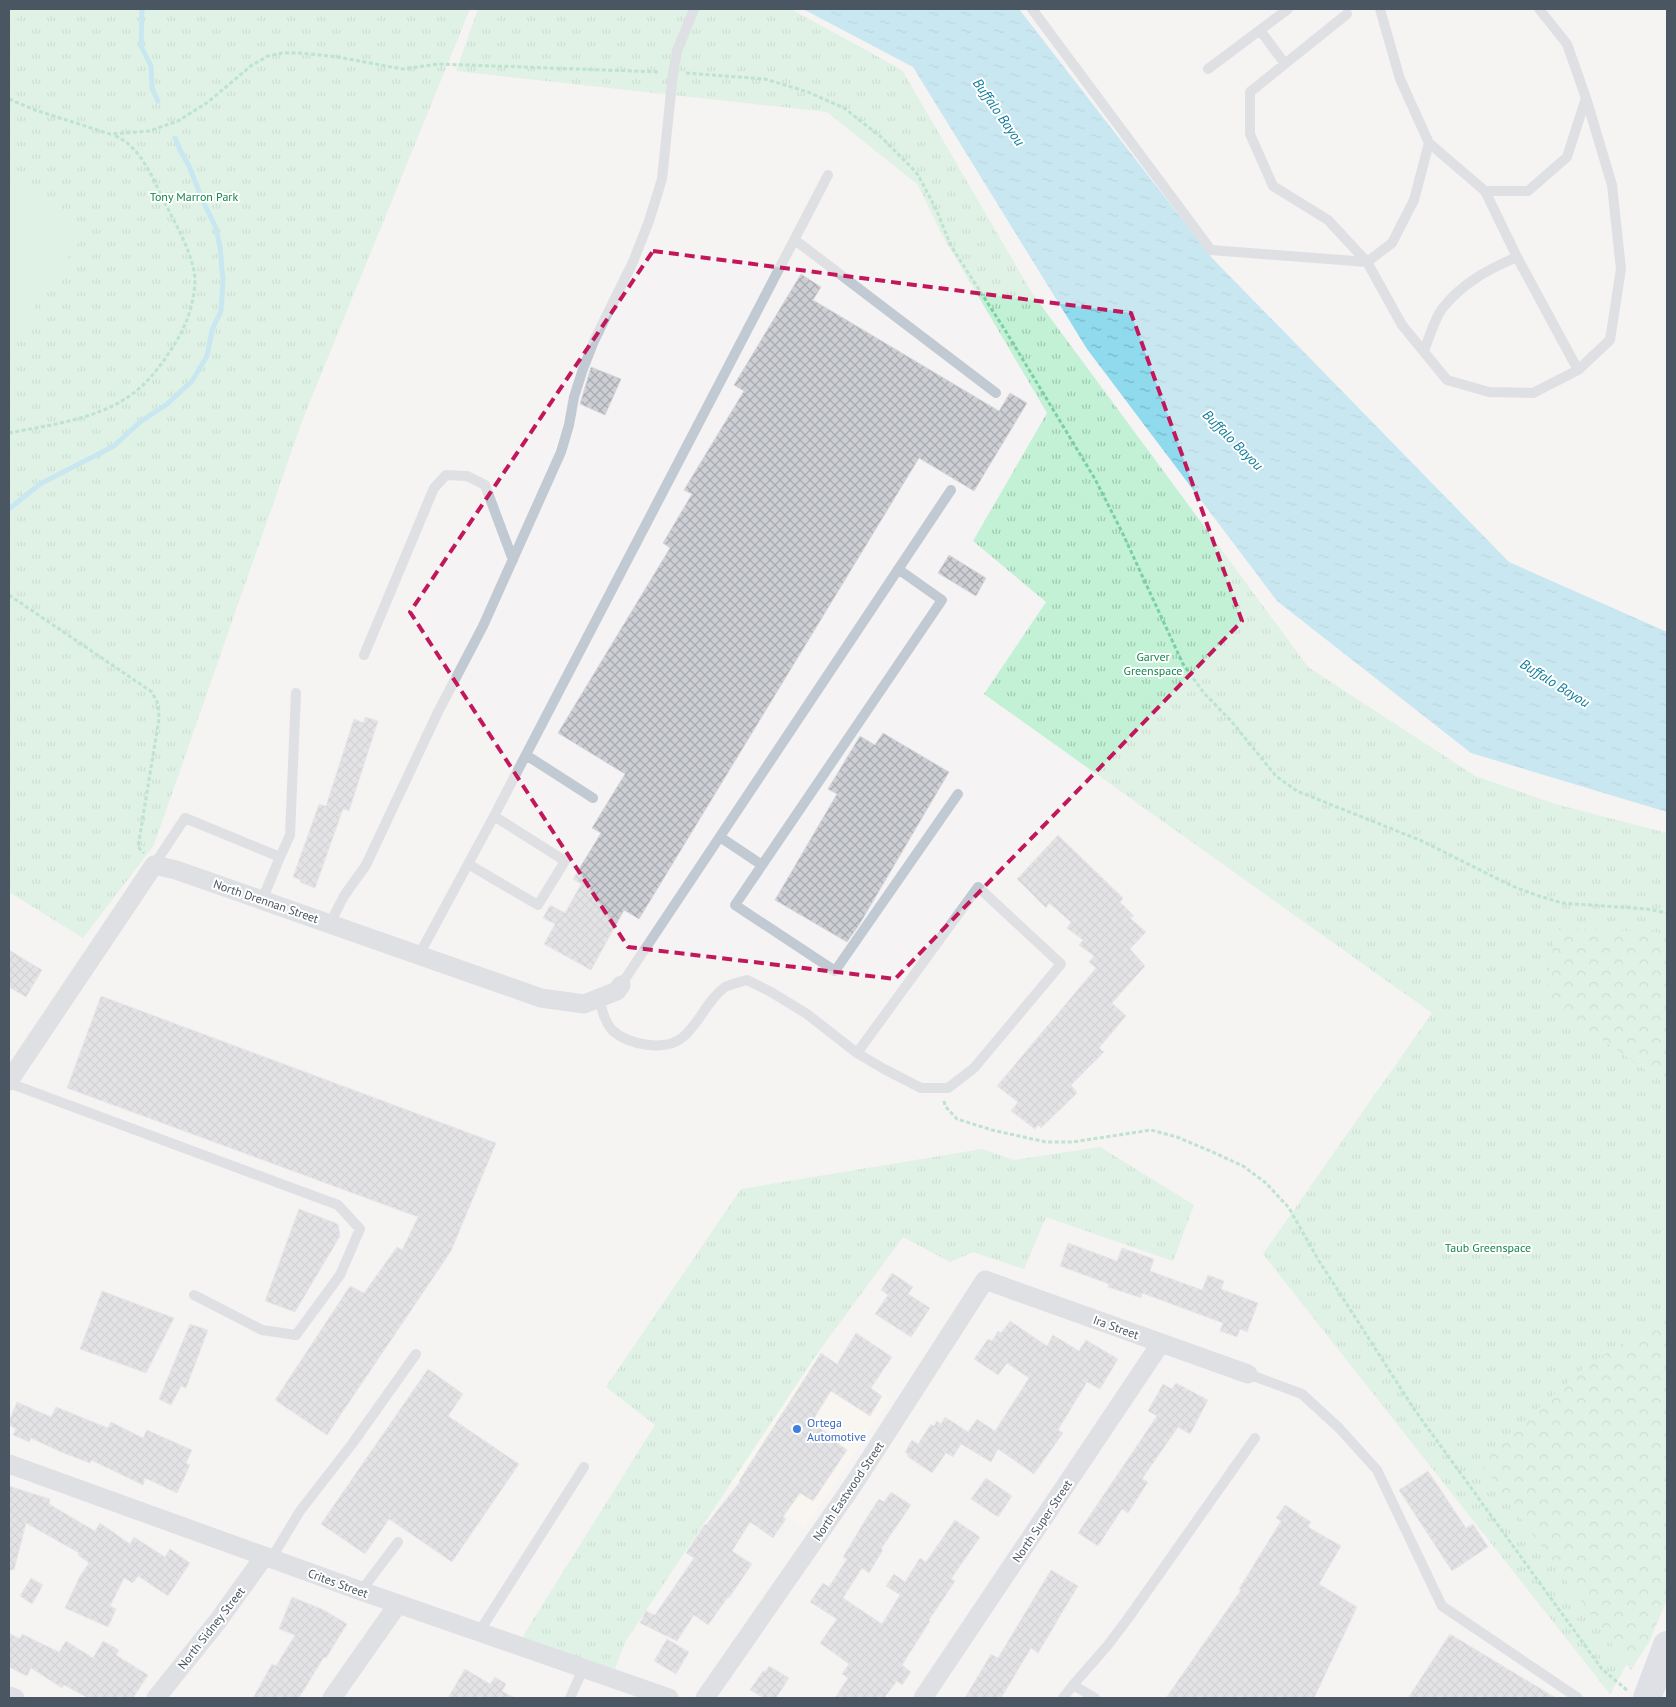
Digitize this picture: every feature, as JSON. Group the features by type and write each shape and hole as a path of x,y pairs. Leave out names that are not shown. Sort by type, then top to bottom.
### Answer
{"main road":[{"path":"1642,1697 1667,1645"},
{"path":"1642,1697 1667,1669"}],"street":[{"name":"North Drennan Street","path":"154,866 176,870 541,998 584,1004 617,991 621,985"},
{"path":"9,1082 154,866"},
{"name":"Ira Street","path":"985,1280 1248,1374"},
{"name":"North Eastwood Street","path":"705,1698 853,1485 985,1280"},
{"name":"North Super Street","path":"923,1698 1161,1343"},
{"name":"Crites Street","path":"9,1464 267,1558 669,1698"},
{"name":"North Sidney Street","path":"156,1698 267,1558"},
{"path":"332,1698 398,1604"},
{"path":"9,1696 15,1698"}],"lane":[{"path":"330,924 344,896 366,865 438,712 483,626 561,452 569,426 574,397 586,359 633,262 649,222 662,179 673,72 677,51 694,9"},
{"path":"1032,9 1211,250 1368,262 1392,243 1414,200 1430,143"},
{"path":"1208,69 1288,9"},
{"path":"1380,9 1400,79 1430,143 1485,191 1578,370"},
{"path":"1348,10 1250,92 1250,134 1273,186 1328,220 1368,262 1402,325 1447,380 1489,392 1534,392 1578,370 1610,340 1621,269 1612,185 1586,98 1566,44 1539,9"},
{"path":"1260,30 1285,64"},
{"path":"1485,191 1528,191 1567,157 1586,98"},
{"path":"419,955 526,755 828,175"},
{"path":"795,240 996,393"},
{"path":"1424,351 1441,310 1462,287 1491,268 1518,257"},
{"path":"364,655 434,488 446,475 467,476 485,486 513,560"},
{"path":"621,985 951,490"},
{"path":"898,569 942,600 735,905 835,971 958,794"},
{"path":"262,900 290,835 296,693"},
{"path":"526,755 593,798"},
{"path":"468,864 538,905 565,860 494,816"},
{"path":"154,866 185,818 280,857"},
{"path":"720,837 762,865"},
{"path":"599,998 604,1018 612,1030 635,1043 661,1046 682,1038 725,987 747,980 807,1014 857,1052 921,1088 948,1088 974,1068 1060,964 978,887 857,1052"},
{"path":"9,1082 338,1205 360,1229 340,1275 296,1335 262,1330 194,1295"},
{"path":"267,1558 416,1354"},
{"path":"1248,1374 1302,1394 1339,1428 1377,1470 1442,1606 1578,1698"},
{"path":"1063,1698 1129,1617 1255,1438"},
{"path":"479,1632 584,1467"},
{"path":"361,1591 398,1542"},
{"path":"570,1698 583,1669"},
{"path":"1073,1685 1095,1698"}],"path":[{"path":"110,134 149,131 178,121 208,102 252,65 268,56 283,53 338,57 402,69 439,64 673,72 765,79 808,92 844,108 880,136 918,175 936,209 951,246 1005,330 1095,479 1122,532 1183,664 1204,693 1232,722 1276,776 1296,791 1422,841 1536,896 1562,903 1647,909 1667,913"},
{"path":"9,99 35,110 122,139 139,154 185,242 195,273 193,298 184,329 167,356 145,384 123,400 96,413 9,433"},
{"path":"9,595 152,692 158,704 159,719 138,846 154,866"},
{"path":"943,1088 945,1106 957,1119 992,1130 1046,1142 1073,1142 1151,1130 1177,1137 1226,1158 1243,1166 1266,1182 1289,1208 1319,1261 1414,1409 1602,1669 1642,1697"}],"highlighted area":[{"path":"653,251 1131,313 1242,621 895,979 628,947 410,612"}],"shaded area":[{"name":"Ortega Automotive","path":"819,1351 891,1399 804,1528 732,1480"}],"green space":[{"name":"Tony Marron Park","path":"9,9 470,9 302,421 154,845 83,938 9,892"},
{"path":"478,9 791,9 902,70 1032,293 1308,667 1475,776 1555,804 1667,833 1667,1592 1610,1694 1263,1254 1432,1013 984,694 1046,602 973,541 1047,413 941,233 918,185 827,112 456,71"},
{"path":"9,182 85,233 12,340 9,337"},
{"path":"1556,928 1655,932 1667,935 1667,1085 1545,1000"},
{"path":"1100,1147 1194,1205 1173,1261 1046,1217 1024,1269 973,1252 950,1262 903,1237 819,1351 625,1642 615,1669 526,1640 523,1636 655,1425 606,1387 741,1189 982,1149 1014,1160"},
{"path":"1667,1315 1667,1600 1649,1642 1631,1670 1479,1461 1586,1366"}],"water":[{"name":"Buffalo Bayou","path":"803,9 1019,9 1212,258 1509,562 1667,632 1667,812 1471,753 1277,601 1087,349 913,67"}],"building":[{"path":"801,274 821,287 813,300 999,411 1010,393 1027,403 974,491 919,458 639,919 624,910 591,970 544,944 555,924 543,918 550,905 565,913 581,884 573,879 601,833 592,828 625,774 558,733 670,548 663,543 692,494 684,490 744,391 734,385"},
{"path":"591,367 621,379 605,415 580,404"},
{"path":"949,555 986,578 976,596 938,573"},
{"path":"365,717 378,721 349,811 343,809 315,888 293,877 319,804 326,806 354,719 364,723"},
{"path":"883,733 949,772 859,925 847,942 775,900 837,794 828,789 860,736 875,745"},
{"path":"1058,835 1123,898 1120,902 1134,916 1130,918 1146,932 1130,949 1145,966 1112,1003 1126,1016 1099,1048 1104,1052 1071,1085 1077,1093 1041,1128 1038,1125 1035,1129 1011,1111 1018,1102 997,1086 1096,968 1089,962 1094,956 1079,945 1083,940 1067,928 1071,922 1049,903 1046,908 1017,879"},
{"path":"9,950 42,970 26,997 9,987"},
{"path":"101,996 496,1143 451,1251 327,1435 275,1400 350,1286 364,1293 397,1247 402,1250 418,1217 67,1088"},
{"path":"299,1209 338,1224 340,1236 295,1312 265,1301"},
{"path":"1068,1243 1117,1261 1122,1248 1154,1259 1150,1271 1202,1290 1208,1275 1224,1281 1221,1289 1258,1303 1247,1332 1240,1329 1237,1337 1220,1331 1223,1323 1142,1293 1141,1298 1108,1287 1109,1284 1060,1266"},
{"path":"892,1273 913,1287 908,1294 930,1308 911,1337 875,1314 888,1295 881,1290"},
{"path":"102,1291 174,1318 146,1373 80,1349"},
{"path":"1010,1321 1047,1346 1053,1335 1079,1351 1086,1340 1118,1359 1100,1389 1087,1382 1058,1430 1063,1433 1034,1474 998,1449 991,1462 961,1444 953,1457 946,1453 932,1473 907,1456 908,1454 905,1452 912,1440 918,1444 931,1424 934,1426 937,1421 941,1424 945,1417 968,1432 977,1419 995,1431 1029,1378 1007,1363 998,1375 974,1359 988,1339 992,1341 998,1331 1001,1333"},
{"path":"190,1324 208,1330 186,1388 181,1386 171,1405 159,1399"},
{"path":"856,1333 892,1357 871,1388 882,1396 870,1416 831,1391 811,1423 831,1435 829,1437 847,1450 813,1501 800,1493 783,1517 786,1519 773,1538 750,1522 732,1551 752,1564 708,1625 694,1615 677,1641 640,1623 646,1611 655,1615 694,1558 686,1553 705,1524 740,1482 821,1353 837,1364"},
{"path":"428,1369 463,1394 448,1416 519,1464 452,1562 389,1519 365,1554 321,1524"},
{"path":"1176,1383 1208,1400 1190,1434 1178,1427 1142,1479 1148,1482 1128,1513 1122,1509 1098,1546 1078,1533 1157,1416 1148,1411 1163,1384 1172,1389"},
{"path":"17,1402 51,1417 56,1407 108,1428 111,1422 143,1438 147,1430 192,1450 186,1463 190,1465 177,1493 145,1478 143,1485 91,1460 90,1463 31,1438 29,1442 13,1435 16,1429 9,1425 9,1421"},
{"path":"1428,1471 1466,1528 1473,1524 1488,1547 1452,1571 1399,1490"},
{"path":"986,1478 1012,1496 998,1517 971,1499"},
{"path":"9,1486 50,1499 49,1504 95,1531 100,1523 130,1544 134,1537 165,1557 170,1549 190,1563 168,1596 138,1576 133,1583 124,1578 110,1606 116,1609 108,1627 65,1608 80,1576 89,1563 78,1555 79,1553 26,1523 14,1570 9,1570"},
{"path":"891,1492 911,1505 881,1549 883,1550 869,1573 862,1568 843,1598 882,1624 900,1595 886,1586 894,1574 905,1582 920,1558 926,1562 955,1520 980,1537 951,1579 955,1581 902,1665 911,1672 902,1685 897,1681 884,1698 835,1698 848,1678 842,1674 849,1664 820,1643 837,1619 810,1602 823,1583 829,1587 847,1559 843,1557 869,1514 879,1499 884,1502"},
{"path":"1285,1505 1311,1522 1308,1527 1341,1546 1319,1584 1357,1607 1314,1698 1166,1698 1241,1590 1239,1589 1281,1521 1276,1518"},
{"path":"1051,1570 1078,1586 1038,1653 1031,1648 1001,1698 965,1698 991,1654 998,1658"},
{"path":"31,1578 43,1585 32,1604 20,1596"},
{"path":"292,1597 324,1610 347,1624 299,1698 253,1698 272,1664 276,1666 295,1635 279,1629"},
{"path":"9,1633 20,1639 22,1634 59,1652 66,1641 93,1658 103,1641 119,1650 116,1655 148,1675 133,1698 88,1698 64,1685 62,1688 31,1668 27,1676 9,1667"},
{"path":"1450,1634 1556,1698 1408,1698"},
{"path":"667,1639 689,1652 676,1674 654,1661"},
{"path":"769,1666 789,1678 776,1698 764,1698 750,1690 763,1671 765,1672"},
{"path":"465,1669 490,1684 495,1677 506,1684 502,1691 515,1698 448,1698"}],"waterway":[{"path":"142,9 141,46 151,66 152,88 158,101"},
{"path":"9,509 40,484 114,446 140,422 167,404 192,381 207,356 212,330 221,311 223,281 220,247 216,228 175,138"}],"place":[{"name":"Ortega Automotive","path":"797,1429"}],"park label":[{"name":"Garver Greenspace","path":"1153,663"},
{"name":"Taub Greenspace","path":"1488,1247"}]}
